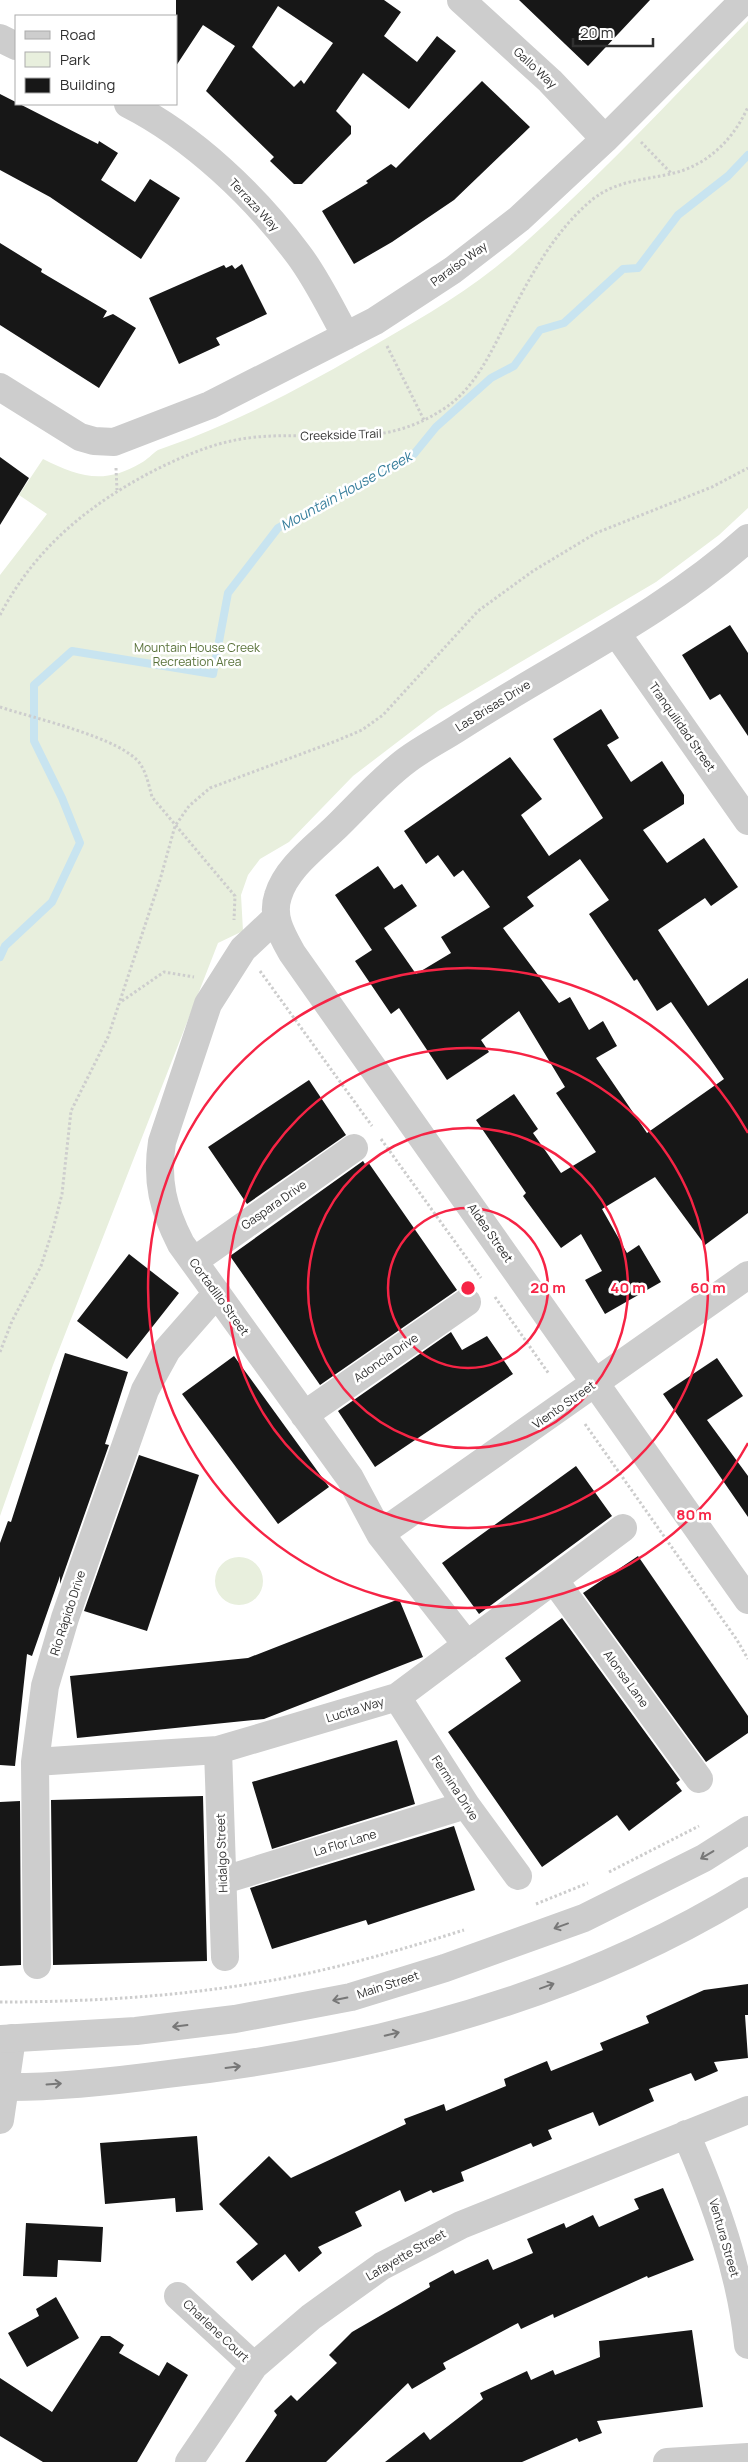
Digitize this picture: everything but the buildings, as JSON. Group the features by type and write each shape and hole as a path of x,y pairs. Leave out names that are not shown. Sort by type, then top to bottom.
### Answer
{"street":[{"name":"Gallo Way","path":"461,0 550,81 613,130"},
{"name":"Paraíso Way","path":"0,387 80,437 94,441 114,442 210,405 375,321 453,270 519,219 613,130 744,0"},
{"path":"0,38 15,46"},
{"name":"Terraza Way","path":"130,105 142,111 210,159 263,212 299,255 346,336"},
{"name":"Las Brisas Drive","path":"276,914 278,895 296,865 406,761 513,692 617,634 674,598 723,561 748,538"},
{"name":"Tranquilidad Street","path":"617,634 748,821"},
{"name":"Cortadillo Street","path":"276,914 243,949 208,1004 162,1142 158,1166 162,1195 171,1225 181,1244 350,1478 380,1534 466,1645"},
{"name":"Aldea Street","path":"276,914 278,927 292,953 597,1383 748,1600"},
{"name":"Gaspara Drive","path":"194,1261 354,1148"},
{"name":"Viento Street","path":"380,1534 748,1275"},
{"name":"Río Rápido Drive","path":"37,1965 35,1762 46,1686 65,1618 145,1390 167,1350 216,1293"},
{"name":"Adoncia Drive","path":"304,1415 482,1294"},
{"name":"Lucita Way","path":"35,1762 218,1750 397,1697 623,1528"},
{"name":"Alonsa Lane","path":"554,1580 699,1779"},
{"name":"Fermina Drive","path":"397,1697 466,1805 518,1876"},
{"name":"Hidalgo Street","path":"218,1750 224,1880 225,1956"},
{"name":"La Flor Lane","path":"224,1880 466,1805"},
{"name":"Main Street","path":"6,2038 136,2031 235,2019 351,1997 445,1968 584,1918 704,1858 748,1830"},
{"path":"3,2087 126,2079 242,2066 362,2042 460,2017 604,1966 748,1891"},
{"path":"0,2120 6,2038"},
{"name":"Lafayette Street","path":"189,2462 254,2366 311,2317 382,2266 421,2244 461,2225 748,2110"},
{"name":"Ventura Street","path":"686,2134 717,2210 745,2318 748,2345"},
{"name":"Charlene Court","path":"178,2296 254,2366"},
{"path":"667,2462 748,2457"}],"path":[{"name":"Creekside Trail","path":"0,615 26,572 69,527 117,490 174,461 210,446 249,438 371,437 424,420 452,403 473,381 547,250 581,210 607,189 636,180 671,174 698,163 716,152 741,122 748,107"},
{"path":"613,130 671,174"},
{"path":"375,321 424,420"},
{"path":"0,707 104,740 126,750 140,764 148,780 152,798 234,896 234,936 482,1294 549,1374"},
{"path":"122,1001 164,972 222,981"},
{"path":"585,1424 737,1640 748,1659"},
{"path":"608,1873 704,1824"},
{"path":"531,1906 590,1882"},
{"path":"0,2002 146,1996 251,1984 375,1958 469,1928"}],"green space":[{"name":"Mountain House Creek Recreation Area","path":"748,21 748,508 719,535 656,582 438,711 353,776 289,842 260,859 248,875 241,895 243,931 218,943 53,1365 0,1516 0,575 47,514 19,495 43,459 68,470 92,476 115,474 128,470 143,462 158,450 216,428 287,394 415,322 449,300 498,266 544,226 633,139"},
{"path":"234,1557 244,1557 253,1561 259,1567 263,1581 259,1595 253,1601 244,1605 234,1605 225,1601 219,1595 215,1586 215,1576 219,1567 225,1561"}],"waterway":[{"name":"Mountain House Creek","path":"0,957 5,946 52,902 80,843 62,798 34,741 34,685 72,651 213,674 228,593 278,528 414,454 436,427 491,378 514,366 540,330 564,323 623,269 638,268 678,215 728,176 748,155"}]}
